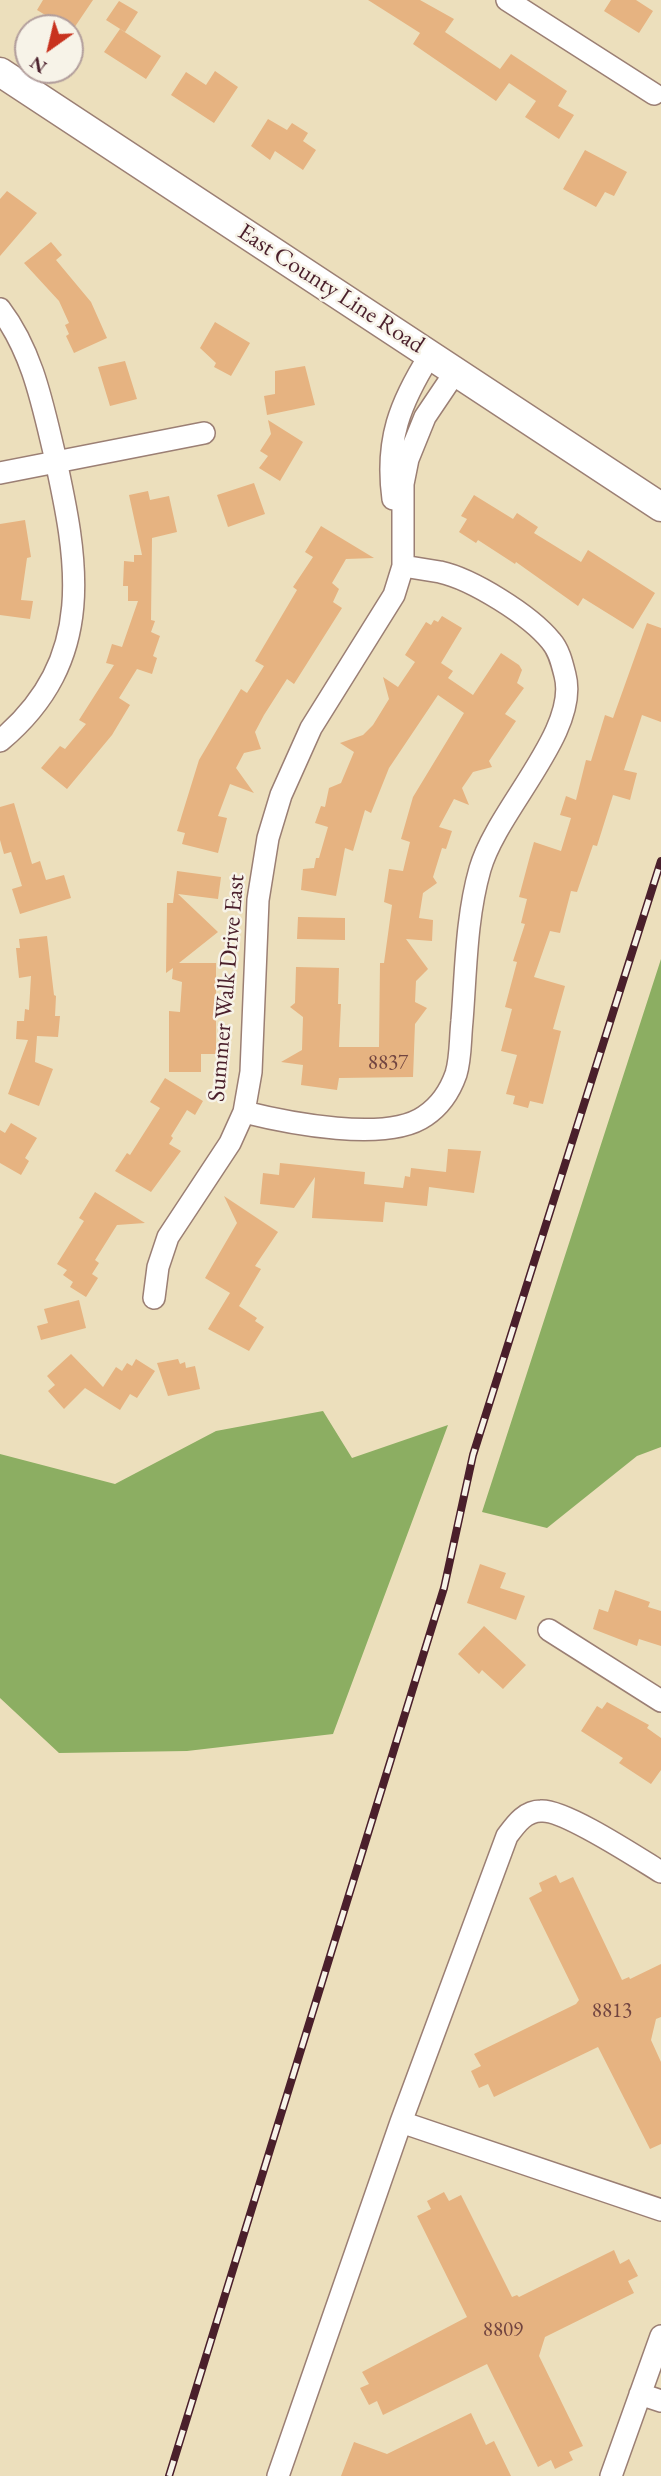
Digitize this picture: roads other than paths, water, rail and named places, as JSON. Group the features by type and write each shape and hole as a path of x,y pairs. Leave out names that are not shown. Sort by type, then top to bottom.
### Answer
{"main road":[{"name":"East County Line Road","path":"0,72 661,508"}],"street":[{"path":"507,0 654,94"},
{"path":"0,309 15,332 34,373 74,554 73,608 56,667 28,714 0,741"},
{"name":"Summer Walk Drive East","path":"403,566 392,488 393,438 406,394 430,355"},
{"name":"Summer Walk Drive East","path":"154,1298 158,1267 168,1237 230,1143 244,1112 251,1072 258,900 276,812 303,745 390,604 403,566 404,484 408,459 425,417 456,372"},
{"path":"0,473 204,433"},
{"path":"244,1112 272,1119 375,1131 401,1128 417,1122 443,1098 458,1066 477,880 499,822 562,721 567,686 562,662 553,643 537,626 473,585 439,572 403,566"},
{"path":"549,1630 661,1701"},
{"path":"278,2476 401,2122 507,1836 521,1817 541,1810 569,1819 661,1872"},
{"path":"401,2122 661,2210"},
{"path":"611,2476 661,2336"},
{"path":"640,2394 661,2401"}],"railway":[{"path":"169,2476 444,1588 473,1455 661,861"}]}
